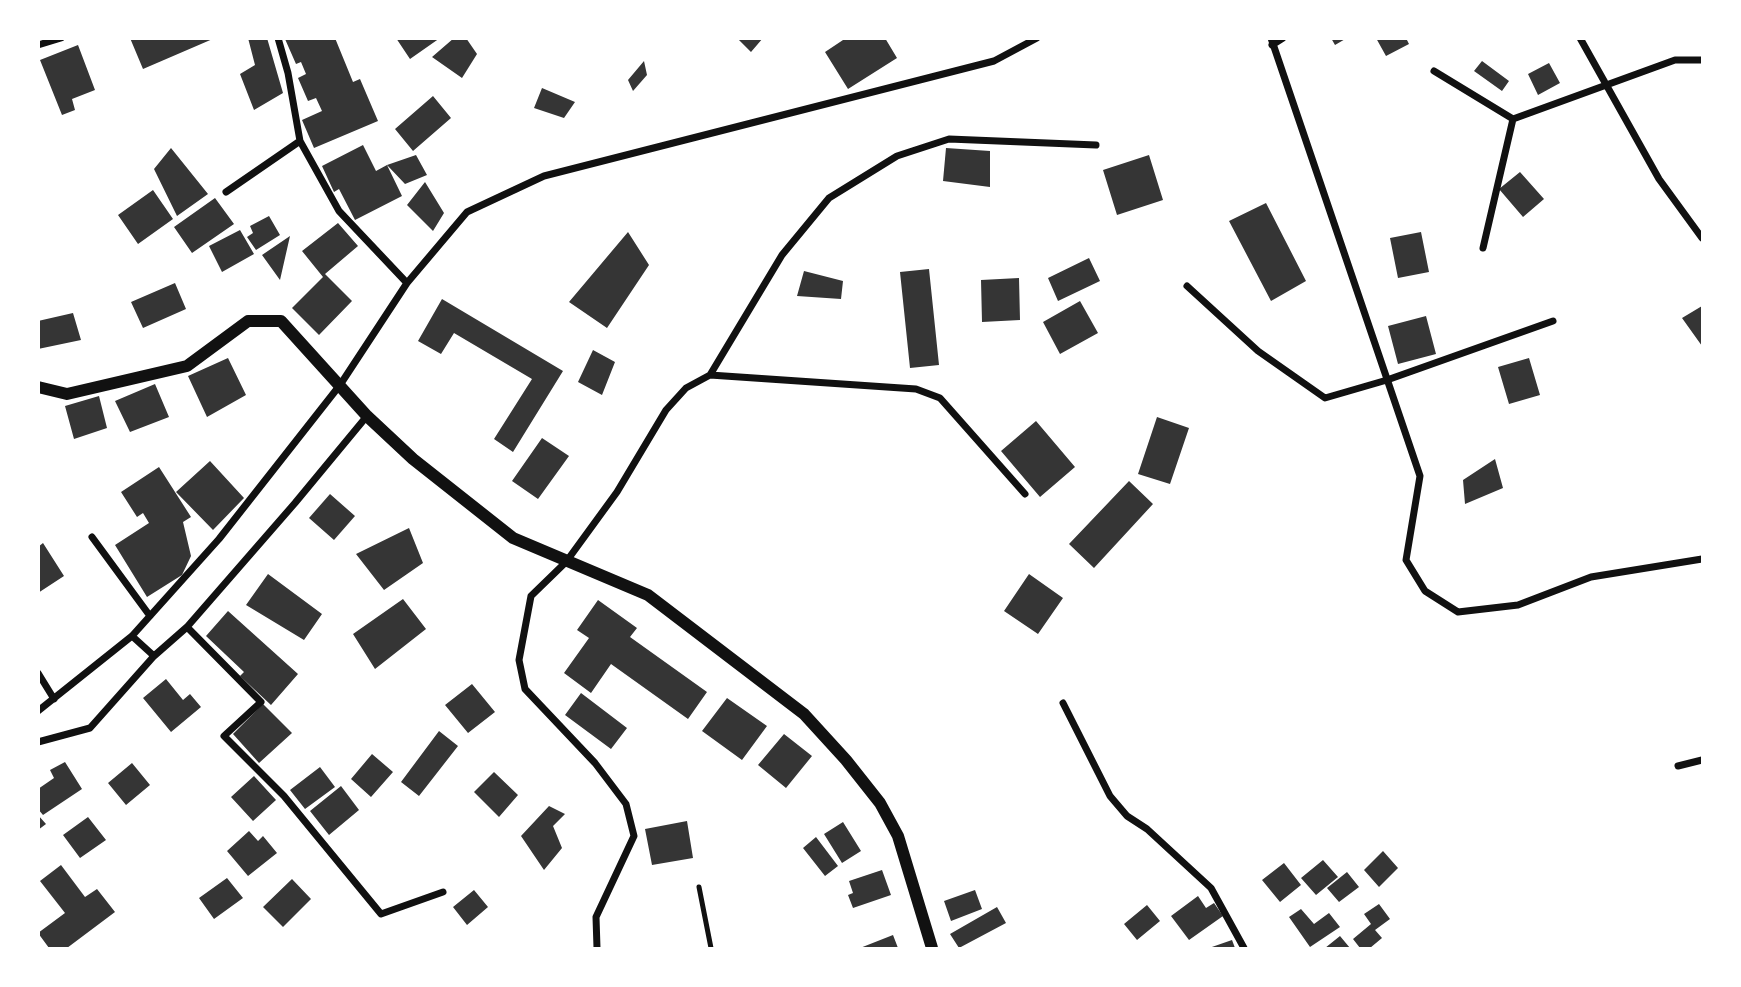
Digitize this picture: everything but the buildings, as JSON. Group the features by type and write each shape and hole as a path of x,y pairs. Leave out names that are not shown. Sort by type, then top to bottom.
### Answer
{"street":[{"path":"38,45 61,38"},
{"path":"278,38 288,73 300,142 339,211 407,283"},
{"path":"38,711 132,636 219,539 340,385 407,283 467,212 544,176 994,61 1037,38"},
{"path":"1283,38 1272,42 1420,476 1406,560 1425,591 1458,612 1518,605 1591,578 1703,559"},
{"path":"1580,38 1659,179 1703,238"},
{"path":"1513,119 1675,60 1703,60"},
{"path":"1434,71 1513,119"},
{"path":"1483,248 1513,119"},
{"path":"710,375 782,255 829,198 897,156 949,139 1096,145"},
{"path":"226,192 300,142"},
{"path":"1187,286 1258,351 1325,398 1387,380 1553,321"},
{"path":"38,387 67,394 187,366 248,321 281,321 367,416 413,459 513,538 648,595 804,714 880,803 898,836 932,948"},
{"path":"597,948 596,917 634,836 626,804 595,763 525,689 519,660 531,596 566,562 617,492 666,410 685,388 710,375 916,389 940,398 1025,494"},
{"path":"38,742 90,728 154,656 187,627 367,416"},
{"path":"92,537 150,616"},
{"path":"187,627 261,702 224,736 284,796 381,914 443,892"},
{"path":"132,636 154,656"},
{"path":"38,673 54,699"},
{"path":"1063,703 1110,796 1127,816 1147,829 1211,888 1244,948"},
{"path":"1678,766 1703,760"}],"lane":[{"path":"699,887 711,948"}]}
